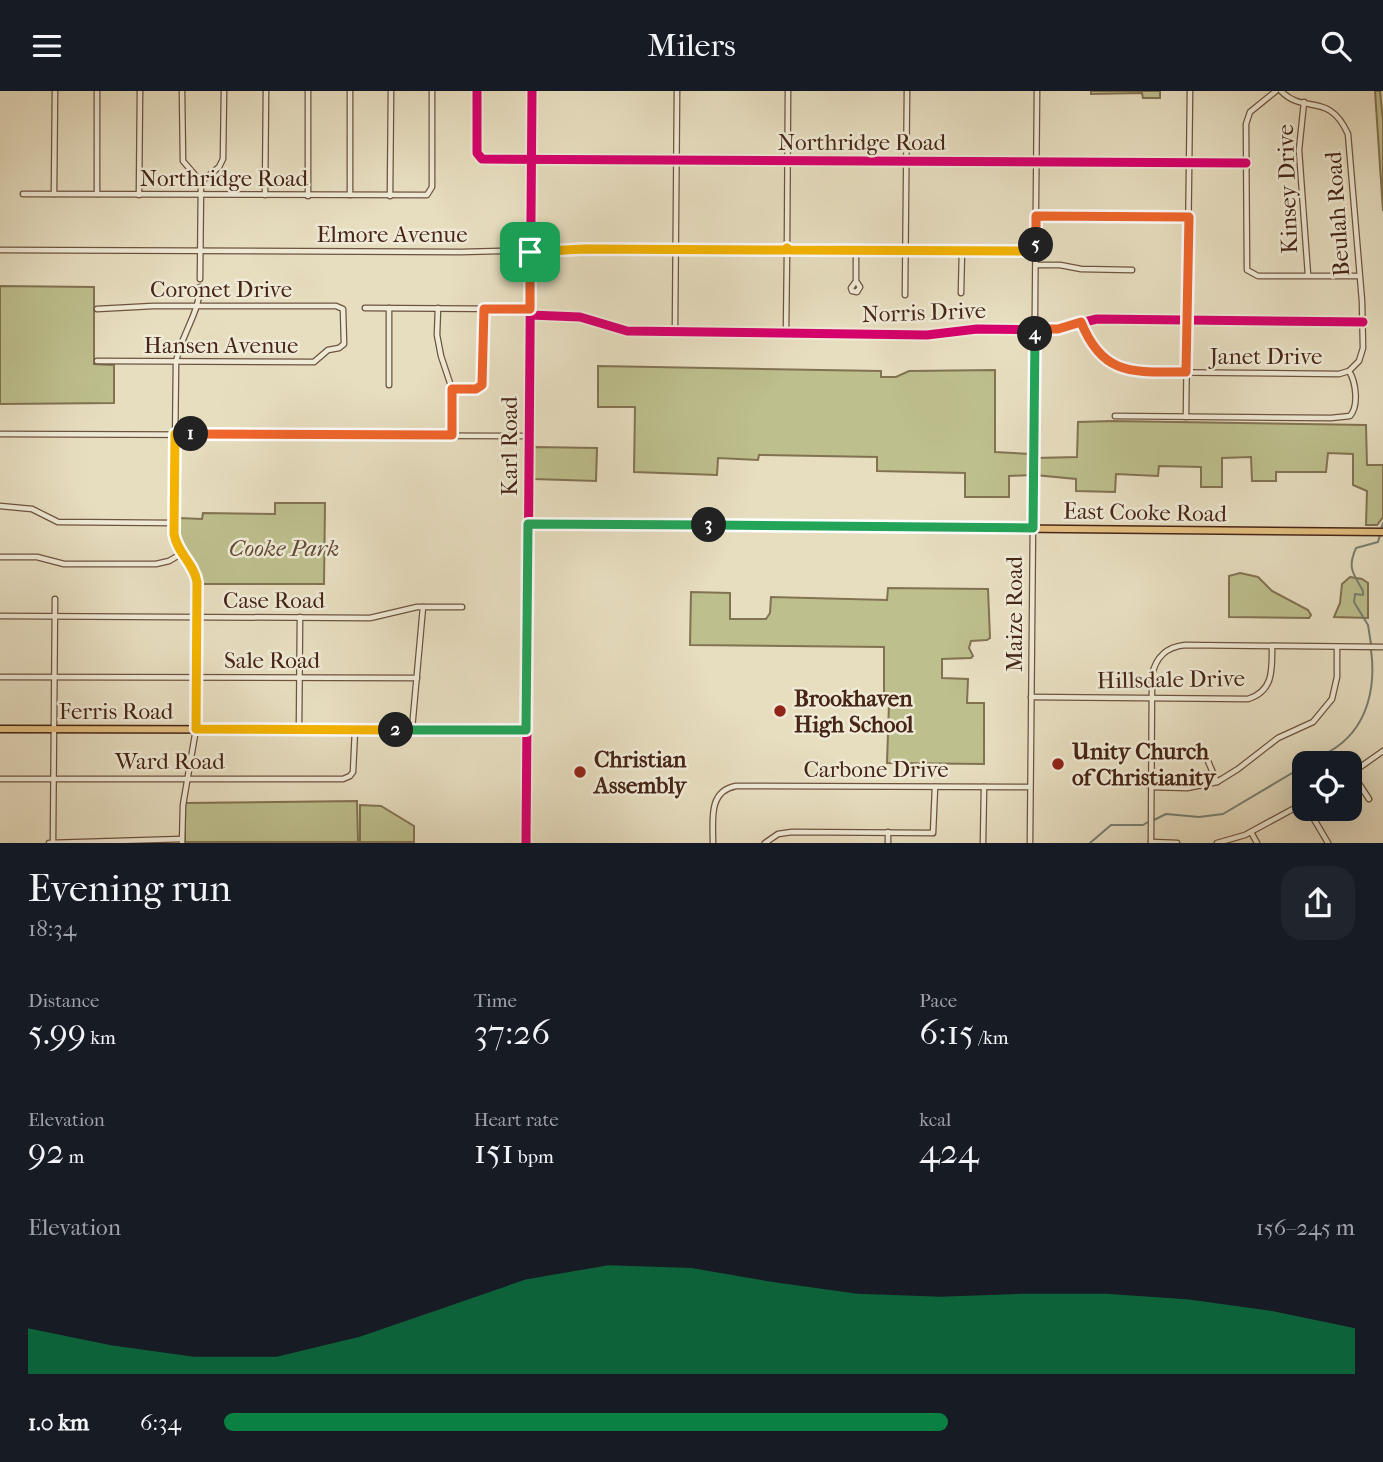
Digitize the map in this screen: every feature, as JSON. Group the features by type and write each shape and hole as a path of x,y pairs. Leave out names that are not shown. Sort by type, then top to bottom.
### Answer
{"main road":[{"name":"Karl Road","path":"526,842 532,91"},
{"name":"East Cooke Road","path":"528,524 1383,532"},
{"name":"Ferris Road","path":"0,729 526,730"}],"street":[{"path":"54,194 55,91"},
{"path":"97,91 97,194"},
{"path":"139,195 140,91"},
{"path":"182,91 183,161 201,182 200,279"},
{"path":"201,182 219,167 223,159 224,91"},
{"path":"265,195 266,91"},
{"path":"308,91 308,196"},
{"path":"350,91 350,195"},
{"path":"390,196 391,91"},
{"name":"Northridge Road","path":"23,194 425,196 432,187 432,91"},
{"name":"Northridge Road","path":"477,91 479,158 1246,163"},
{"path":"674,331 677,91"},
{"path":"786,333 788,91"},
{"path":"905,295 907,91"},
{"name":"Maize Road","path":"1030,842 1037,91"},
{"path":"1186,417 1190,91"},
{"path":"1276,91 1250,112 1246,124 1246,263 1249,272 1258,276 1359,276"},
{"name":"Beulah Road","path":"1281,91 1290,98 1322,106 1333,112 1348,134 1363,322 1363,348 1359,361 1349,370"},
{"name":"Kinsey Drive","path":"1304,102 1298,150 1308,276"},
{"path":"1036,216 1189,217"},
{"name":"Elmore Avenue","path":"0,250 1036,251"},
{"path":"961,293 962,250"},
{"path":"856,251 856,281"},
{"path":"1036,265 1132,270"},
{"path":"55,599 52,842 182,841 183,805 196,729 197,617 196,575 176,544 174,523 176,362 181,339 198,306 200,287"},
{"name":"Coronet Drive","path":"97,309 198,306 336,306 344,309"},
{"path":"365,308 530,312"},
{"path":"389,308 389,385"},
{"name":"Hansen Avenue","path":"97,361 314,362 328,350 344,344 344,309"},
{"path":"438,309 437,335 452,389 452,435"},
{"path":"452,389 476,389 482,385 484,309"},
{"name":"Norris Drive","path":"530,312 580,317 627,331 927,335 977,329 1058,329 1097,319 1363,322"},
{"name":"Janet Drive","path":"1081,322 1094,348 1116,367 1136,372 1339,374 1349,370"},
{"path":"1115,416 1350,416 1353,413 1355,383 1349,370"},
{"path":"0,433 528,436"},
{"path":"0,506 32,509 58,522 174,523"},
{"path":"0,557 37,558 64,564 156,563 169,561 181,554"},
{"path":"412,729 423,607"},
{"name":"Case Road","path":"0,616 377,617 406,609 462,607"},
{"path":"299,730 300,617"},
{"path":"1177,842 1151,842 1154,665 1165,651 1185,645 1383,647"},
{"name":"Hillsdale Drive","path":"1031,697 1242,700 1254,697 1265,689 1272,676 1272,646"},
{"path":"1151,787 1187,788 1217,782 1278,738 1320,717 1332,699 1335,688 1337,647"},
{"name":"Sale Road","path":"0,677 417,678"},
{"name":"Ward Road","path":"0,779 340,779 347,778 353,772 355,730"},
{"path":"1362,766 1383,751"},
{"path":"1204,752 1217,782"},
{"name":"Carbone Drive","path":"713,842 713,809 717,797 723,791 736,786 1030,787"},
{"path":"765,842 778,834 792,832 933,833 935,787"},
{"path":"984,787 984,842"},
{"path":"1362,789 1369,799"},
{"path":"1217,842 1251,832 1292,810"},
{"path":"1315,821 1328,842"},
{"path":"888,832 888,842"},
{"path":"1251,832 1257,842"}],"green space":[{"path":"1091,91 1160,91 1160,98 1143,98 1142,93 1091,94"},
{"path":"1375,91 1380,91 1383,121 1383,211"},
{"path":"0,286 94,287 94,364 114,365 114,403 0,404"},
{"path":"598,366 881,371 881,377 896,377 909,371 995,370 995,452 1031,454 1031,475 1009,476 1009,497 965,497 965,473 877,471 877,457 759,455 758,460 718,458 717,475 634,472 635,407 598,407"},
{"path":"1078,422 1366,425 1367,465 1383,465 1383,517 1377,525 1366,525 1367,491 1353,485 1353,454 1328,453 1326,472 1276,472 1276,481 1252,481 1251,457 1222,458 1222,487 1201,487 1201,467 1159,466 1158,476 1116,474 1115,492 1076,491 1076,479 1035,475 1035,458 1077,457"},
{"path":"534,447 597,448 596,481 534,479"},
{"name":"Cooke Park","path":"275,503 325,503 324,584 202,584 199,569 180,542 179,518 202,519 203,513 275,514"},
{"path":"1240,573 1258,577 1272,591 1308,610 1311,615 1309,618 1229,617 1229,576"},
{"path":"1350,577 1368,583 1368,618 1334,617 1340,603 1342,584"},
{"path":"888,588 988,589 990,638 971,641 971,658 942,659 942,678 968,679 967,703 984,703 984,764 887,763 889,703 884,702 884,647 690,645 691,592 730,593 730,619 766,619 770,613 771,597 887,600"},
{"path":"357,801 358,842 185,842 184,803"},
{"path":"360,805 381,806 414,826 414,842 360,842"}],"waterway":[{"path":"1381,529 1383,523"},
{"path":"1371,644 1368,625 1354,602 1355,594 1363,595 1363,591 1354,575 1352,561 1356,548 1378,542 1380,535"},
{"path":"1331,751 1357,727 1368,703 1372,677 1371,650"},
{"path":"1154,820 1166,814 1199,817 1223,814 1292,773"},
{"path":"1090,843 1111,825 1143,825 1148,822"}],"cycle path":[{"path":"477,91 477,153 482,159 1246,163"},
{"path":"526,843 532,91"},
{"path":"530,315 580,317 627,331 927,335 977,329 1051,330 1097,319 1363,322"}],"place":[{"name":"Brookhaven High School","path":"780,711"},
{"name":"Unity Church of Christianity","path":"1058,764"},
{"name":"Christian Assembly","path":"580,772"}],"route":[{"path":"1036,216 1189,217 1186,372 1136,372 1116,367 1099,355 1081,322 1058,329 1035,329 1033,528 528,524 526,730 196,729 197,582 192,566 176,544 174,534 175,434 452,435 452,389 476,389 482,385 484,309 530,309 530,252 584,249 787,248 1036,251 1036,216"}]}
